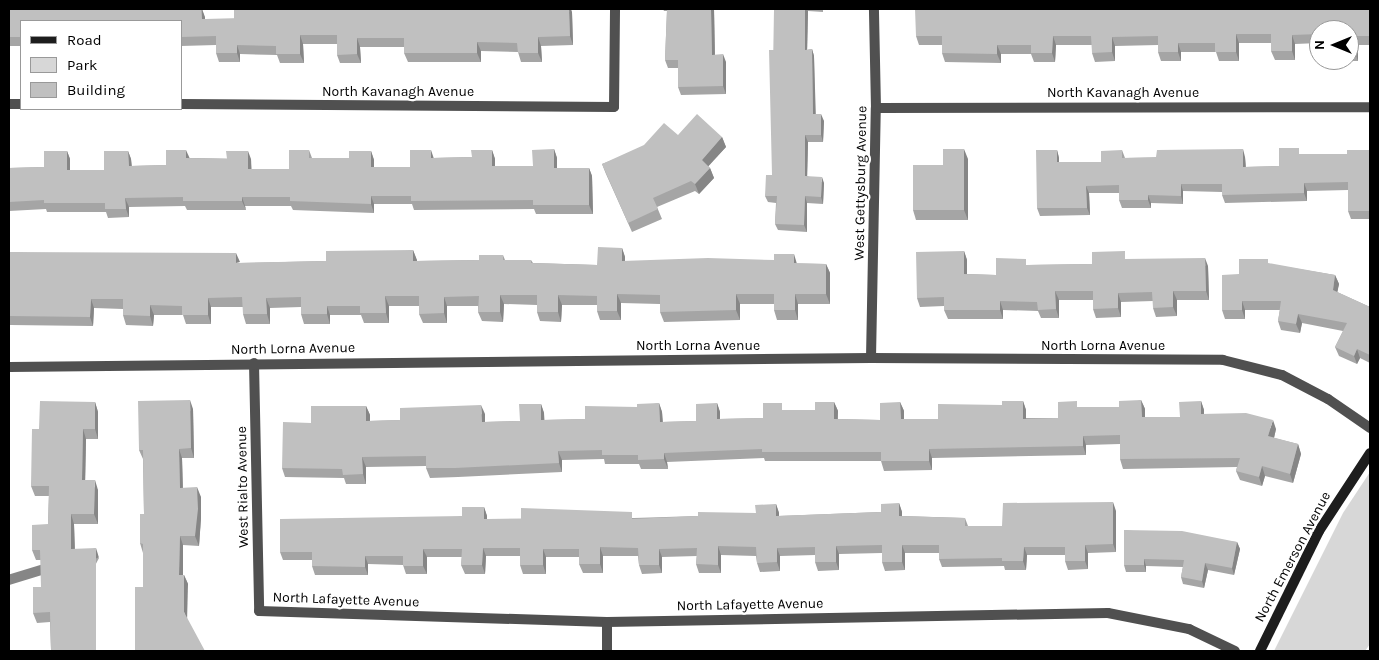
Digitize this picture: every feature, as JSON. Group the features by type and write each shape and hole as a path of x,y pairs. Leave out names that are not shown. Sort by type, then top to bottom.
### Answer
{"street":[{"name":"North Kavanagh Avenue","path":"182,104 614,107 615,9"},
{"name":"West Gettysburg Avenue","path":"871,358 876,108 874,9"},
{"name":"North Kavanagh Avenue","path":"876,108 1370,107"},
{"name":"North Lorna Avenue","path":"9,367 871,358 1222,360 1282,375 1328,398 1370,428"},
{"name":"West Rialto Avenue","path":"254,363 259,611"},
{"name":"North Emerson Avenue","path":"1260,651 1319,531 1370,453"},
{"name":"North Lafayette Avenue","path":"259,611 607,622 1108,613 1189,630 1235,651"},
{"path":"607,622 607,651"}],"green space":[{"path":"1370,472 1370,644 1365,651 1274,651 1343,513"}],"building":[{"path":"9,9 201,9 202,19 234,19 234,9 569,9 570,36 538,37 538,53 518,53 517,43 477,42 477,53 404,53 404,38 357,38 357,54 337,55 337,35 300,35 300,54 276,54 276,46 237,45 237,53 216,53 216,36 182,37 182,20 20,20 20,37 9,37"},
{"path":"667,9 711,9 712,55 723,54 723,86 678,87 678,60 665,60"},
{"path":"774,9 805,9 805,50 812,49 813,114 821,114 821,135 805,135 805,176 822,177 821,197 805,196 804,225 775,224 777,196 765,196 766,175 772,175 769,50 774,50"},
{"path":"915,9 1370,9 1370,36 1359,36 1359,20 1309,20 1309,34 1292,35 1292,51 1271,51 1271,34 1236,34 1236,52 1215,52 1215,43 1178,43 1178,52 1158,52 1158,36 1112,37 1112,52 1092,53 1091,36 1053,36 1052,53 1031,53 1031,45 997,45 997,54 942,53 942,36 916,36"},
{"path":"697,114 722,137 702,160 710,168 695,184 691,181 653,198 658,209 628,223 602,164 644,145 664,123 678,135"},
{"path":"1279,148 1299,148 1299,154 1347,154 1347,150 1369,150 1370,211 1348,211 1348,182 1304,183 1304,193 1222,195 1222,184 1181,184 1181,196 1148,195 1148,200 1119,200 1119,185 1086,186 1087,208 1037,208 1036,150 1057,150 1057,162 1101,162 1101,151 1122,150 1122,158 1156,157 1157,150 1243,149 1243,167 1279,166"},
{"path":"554,149 554,168 589,168 589,205 533,205 533,200 411,201 411,196 371,196 371,204 290,201 290,197 242,197 242,201 183,201 183,197 125,198 126,209 105,209 105,203 44,203 44,200 9,202 9,168 44,167 44,151 67,151 67,170 104,170 104,151 128,151 129,166 166,165 166,150 186,150 186,158 227,159 226,151 248,151 248,169 289,169 289,150 309,150 309,158 349,158 349,151 371,151 371,167 410,167 410,150 431,150 431,158 472,157 471,150 492,150 492,166 533,166 532,150"},
{"path":"943,149 964,149 964,210 913,210 913,165 943,165"},
{"path":"598,247 622,248 622,261 708,258 774,260 774,254 794,254 794,263 826,264 826,294 795,294 795,310 774,310 774,294 736,294 736,310 660,312 660,295 617,294 617,311 597,311 597,296 558,295 558,312 537,312 537,295 500,295 500,312 478,312 479,296 444,297 444,313 419,314 419,296 385,296 386,313 360,313 360,306 327,306 327,314 301,314 301,297 266,298 267,314 243,314 242,297 208,298 208,315 182,315 182,306 150,305 150,316 123,315 123,299 91,299 90,317 9,316 9,252 236,253 236,263 326,261 326,251 413,250 413,261 479,260 479,255 503,255 503,260 531,260 531,263 597,265"},
{"path":"964,251 964,274 996,275 996,258 1026,259 1026,265 1092,264 1092,252 1125,251 1125,259 1205,258 1206,291 1173,291 1173,307 1153,308 1152,292 1118,293 1118,308 1093,309 1093,291 1055,291 1056,309 1038,310 1037,302 1000,301 1000,310 944,310 944,297 917,298 916,252"},
{"path":"1239,259 1268,259 1268,263 1335,275 1333,290 1370,307 1370,355 1357,349 1354,356 1335,347 1347,323 1298,314 1296,324 1278,321 1281,301 1242,301 1242,310 1222,310 1222,275 1239,274"},
{"path":"190,400 191,448 179,449 180,488 197,487 198,509 195,536 180,536 179,575 184,575 184,612 205,651 135,651 135,587 143,587 143,544 140,543 140,514 144,514 143,450 139,450 138,401"},
{"path":"1141,400 1142,417 1180,417 1179,402 1201,401 1201,414 1246,413 1273,420 1268,436 1298,444 1290,474 1262,466 1259,477 1236,471 1240,458 1120,459 1120,435 1083,436 1083,446 929,449 929,461 881,461 881,452 762,452 762,449 664,453 664,459 638,460 638,455 602,455 602,450 558,451 559,463 426,468 426,456 362,457 363,474 343,475 342,469 282,468 283,422 311,423 311,406 366,406 366,421 400,420 400,408 481,405 482,422 520,421 519,404 541,404 541,420 585,419 585,406 637,407 637,404 659,403 660,422 696,421 696,404 717,403 717,419 763,418 763,403 782,403 782,410 815,410 815,402 834,402 834,419 880,420 880,403 900,402 901,419 938,419 938,404 1002,405 1002,401 1023,401 1023,419 1058,418 1058,402 1077,401 1077,407 1119,407 1119,401"},
{"path":"40,401 95,402 95,429 83,429 82,480 95,480 94,514 71,514 71,549 96,548 96,651 35,651 51,650 50,612 33,613 33,587 41,587 40,550 32,550 32,525 48,524 49,486 31,486 32,429 39,429"},
{"path":"1113,502 1113,544 1085,545 1085,561 1065,561 1065,547 1024,547 1023,561 1002,561 1002,558 939,559 939,545 902,545 902,562 882,562 882,545 836,546 836,562 815,562 815,547 777,548 777,562 757,563 756,547 718,546 718,565 696,564 697,548 659,549 659,565 639,565 638,548 600,547 600,564 579,564 579,549 543,549 543,565 520,565 520,548 483,548 482,565 461,565 462,549 423,549 423,566 403,566 403,556 365,556 365,567 312,566 312,552 280,552 280,519 462,516 462,507 484,507 484,519 521,519 521,508 632,512 632,519 698,516 698,512 756,513 755,505 776,504 776,516 881,512 881,504 899,503 899,516 965,518 965,526 1002,526 1003,503"},
{"path":"1124,530 1182,531 1237,542 1232,568 1205,563 1202,581 1181,577 1184,560 1144,559 1144,565 1124,565"}]}
